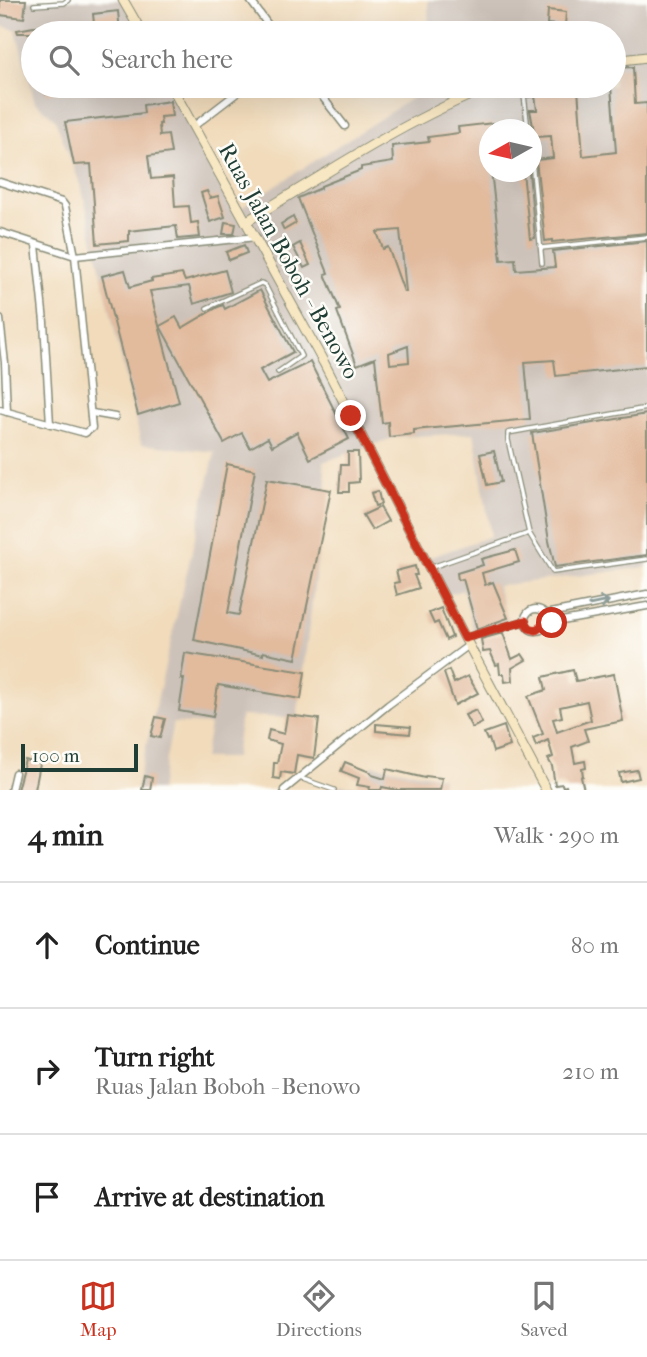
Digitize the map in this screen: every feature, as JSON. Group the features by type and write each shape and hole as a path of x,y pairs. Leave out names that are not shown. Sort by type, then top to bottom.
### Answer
{"main road":[{"path":"123,0 135,21"},
{"path":"626,60 647,57"},
{"name":"Ruas Jalan Boboh - Benowo","path":"178,98 257,237 547,790"},
{"path":"247,220 368,147 463,98"}],"street":[{"path":"250,0 265,21"},
{"path":"194,126 230,98"},
{"path":"323,98 345,126"},
{"path":"0,182 63,203 75,256 92,413 92,428 88,432 3,411 0,319"},
{"path":"0,232 75,256 257,237"},
{"path":"37,245 50,424"},
{"path":"92,413 115,417"},
{"path":"284,790 467,641 525,621 530,611 538,609 545,614 647,594"},
{"path":"525,621 529,628 536,630 545,624 647,606"},
{"path":"545,614 545,624"},
{"path":"11,790 15,773"}],"lane":[{"path":"34,5 64,3 68,0"},
{"path":"524,98 527,119"},
{"path":"533,182 542,263"},
{"path":"541,247 647,237"},
{"path":"207,308 261,283 268,290 301,356 278,372"},
{"path":"268,290 281,283"},
{"path":"647,408 508,433 529,533 554,573 647,559"},
{"path":"429,568 529,533"},
{"path":"300,778 334,790"}],"shaded area":[{"path":"0,0 123,0 135,21 21,21 21,49 16,30 0,26"},
{"path":"428,0 647,0 647,567 497,586 508,621 474,632 463,590 444,596 425,559 491,536 474,433 396,437 323,462 327,486 297,718 241,716 235,758 204,758 210,725 173,723 160,790 136,790 215,452 141,444 82,189 55,119 34,98 178,98 241,208 412,98 626,98 626,21 429,21"},
{"path":"372,765 442,777 441,790 338,790 339,785 370,787"}],"building":[{"path":"0,0 26,0 24,18 0,15"},
{"path":"548,10 566,12 565,21 547,21"},
{"path":"118,11 119,21 94,21 93,14"},
{"path":"626,67 633,67 635,104 647,103 647,233 545,241 538,182 542,182 542,159 553,158 551,136 542,137 542,119 532,119 530,110 537,110 535,98 579,98 583,156 616,152 612,98 626,98"},
{"path":"170,101 172,116 160,117 159,124 160,136 168,135 171,153 148,156 151,179 173,177 175,207 189,206 191,223 198,222 200,237 178,239 176,226 129,231 129,241 97,244 91,164 74,165 65,122 144,113 143,105"},
{"path":"479,125 479,182 492,182 501,260 515,259 516,270 555,267 553,251 647,241 647,366 556,376 554,360 525,362 530,419 414,430 414,434 389,437 388,422 382,423 375,358 357,365 337,311 340,310 325,274 328,273 298,198 361,170 361,167 393,162 392,146 429,142 428,137 459,133 458,127","holes":["400,230 406,292 388,247 383,249 377,232","408,346 409,362 390,364 389,353"]},
{"path":"524,182 530,182 535,238 530,239"},
{"path":"207,191 210,198 218,196 225,217 210,222 201,193"},
{"path":"293,217 296,223 284,230 281,224"},
{"path":"225,222 236,224 234,234 223,234"},
{"path":"300,243 310,265 304,268 293,247"},
{"path":"244,245 247,253 229,260 226,252"},
{"path":"125,270 130,287 152,281 151,279 182,274 185,281 225,270 231,292 194,304 189,286 150,291 179,402 138,415 102,276"},
{"path":"260,290 293,352 260,370 267,383 310,362 349,439 310,459 297,432 272,446 268,438 250,448 242,433 224,443 160,326 176,317 182,328 218,307 223,305 225,309"},
{"path":"647,414 647,555 555,567 532,433"},
{"path":"494,451 501,482 487,485 480,454"},
{"path":"348,452 358,452 359,482 349,483 349,492 339,492 341,465 348,465"},
{"path":"227,464 255,470 228,613 239,615 267,479 331,490 296,659 263,652 263,655 194,640"},
{"path":"378,491 381,504 375,506 371,493"},
{"path":"380,507 388,521 372,530 363,515"},
{"path":"515,550 519,562 482,573 485,585 493,582 508,618 477,629 463,579 458,580 457,573 483,565 481,559"},
{"path":"415,566 417,575 414,575 419,588 397,595 394,583 399,582 396,571"},
{"path":"441,608 452,637 446,640 438,622 434,624 429,613"},
{"path":"503,633 512,659 522,654 526,660 512,668 513,681 505,682 504,674 500,674 499,664 496,665 490,651 483,652 481,639"},
{"path":"185,653 305,672 301,699 218,685 213,717 179,711"},
{"path":"449,670 454,683 468,676 478,693 455,705 444,673"},
{"path":"573,670 576,681 614,674 623,721 584,729 588,741 572,747 575,763 585,761 586,768 582,769 581,777 584,790 567,790 562,784 555,785 548,759 553,757 548,740 536,746 533,738 543,734 528,696 546,690 543,677","holes":["587,701 591,720 557,732 553,719 562,717 560,707"]},
{"path":"476,710 482,723 472,728 465,715"},
{"path":"287,715 319,719 314,758 297,755 294,774 281,772 280,779 273,778 274,763 277,763 281,744 267,740 269,730 284,734"},
{"path":"156,717 165,719 160,738 151,736"},
{"path":"376,724 411,727 410,734 376,731"},
{"path":"504,726 510,746 493,752 484,733"},
{"path":"25,760 40,764 35,790 17,790"},
{"path":"345,762 385,779 387,769 425,778 442,778 440,790 397,790 382,787 381,790 369,790 370,787 357,785 359,778 341,771"},
{"path":"637,770 639,778 621,782 619,773"},
{"path":"145,776 152,778 150,790 142,790"}],"route":[{"path":"351,416 465,638 525,621 532,630 552,623"}]}
